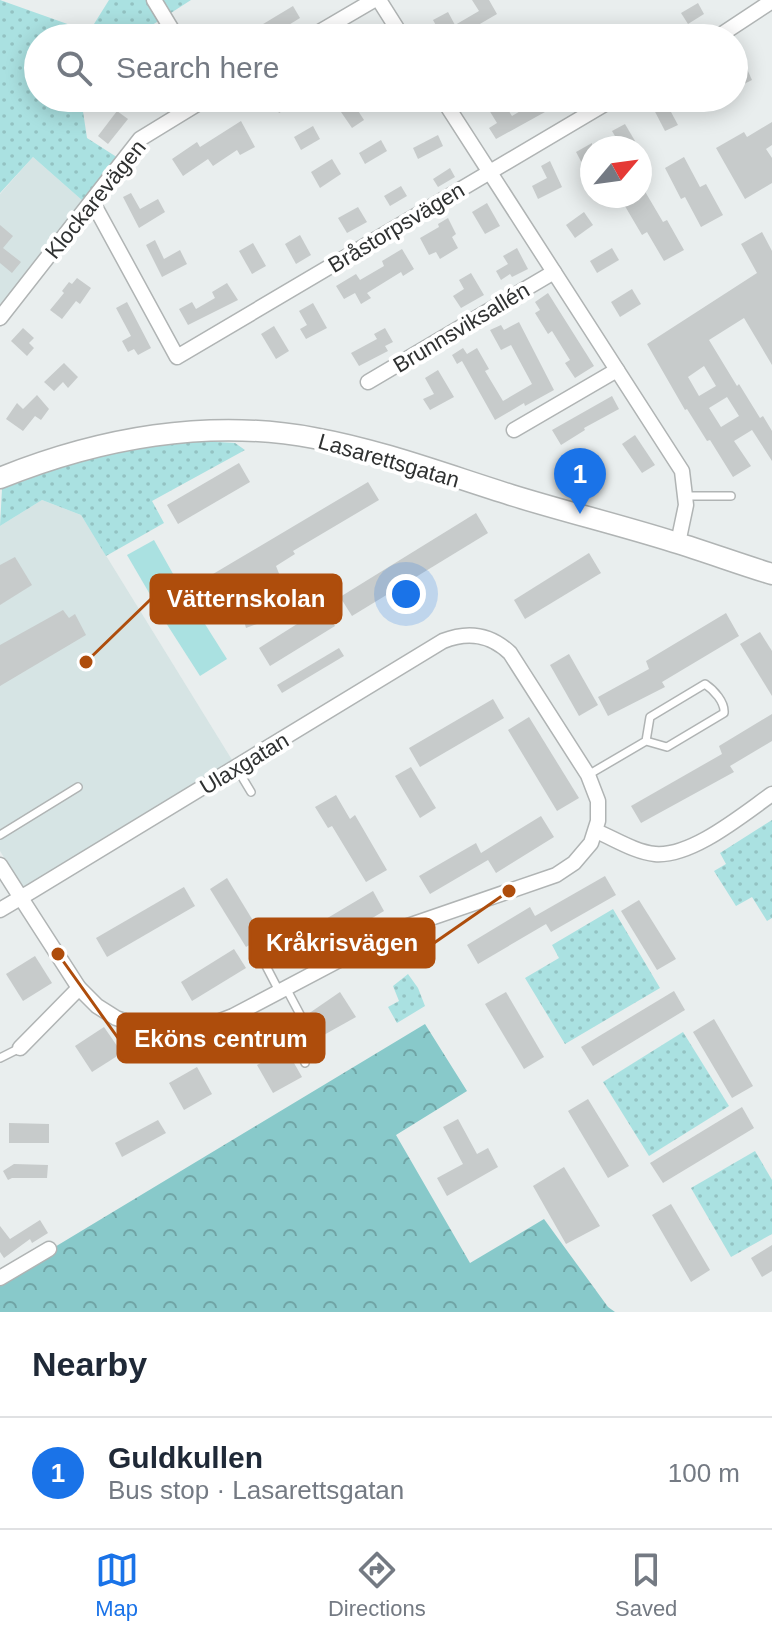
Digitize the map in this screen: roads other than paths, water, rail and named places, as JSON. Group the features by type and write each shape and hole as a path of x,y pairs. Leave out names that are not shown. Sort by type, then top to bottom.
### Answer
{"street":[{"path":"154,0 169,24"},
{"path":"334,24 376,0 393,24"},
{"path":"737,24 772,1"},
{"name":"Klockarevägen","path":"0,318 140,139 184,112"},
{"name":"Brunnsviksallén","path":"451,112 682,471 686,496 678,543"},
{"name":"Bråstorpsvägen","path":"92,201 177,357 591,112"},
{"name":"Brunnsviksallén","path":"368,382 554,272"},
{"path":"514,430 617,370"},
{"name":"Lasarettsgatan","path":"0,478 63,456 129,439 220,429 270,432 345,445 678,543 772,574"},
{"name":"Ulaxgatan","path":"0,910 443,641 469,635 491,639 510,653 588,775"},
{"path":"0,865 79,988 107,1013 149,1028 202,1028 396,930 556,875 583,855 596,831 598,801 588,775"},
{"path":"596,831 645,852 665,854 681,851 772,794"},
{"path":"20,1048 79,988"},
{"path":"0,1278 49,1249"}],"lane":[{"path":"686,496 731,496"},
{"path":"588,775 646,741 667,747 724,713 725,709 713,689 705,684 650,717 646,741"},
{"path":"236,767 251,792"},
{"path":"0,835 78,787"},
{"path":"266,966 303,1020 299,1045 305,1063"},
{"path":"225,1019 243,1052 303,1020"},
{"path":"0,1058 20,1048"}],"place":[{"name":"Guldkullen","path":"580,514"},
{"name":"Vätternskolan","path":"86,662"},
{"name":"Kråkrisvägen","path":"509,891"},
{"name":"Eköns centrum","path":"58,954"}]}
